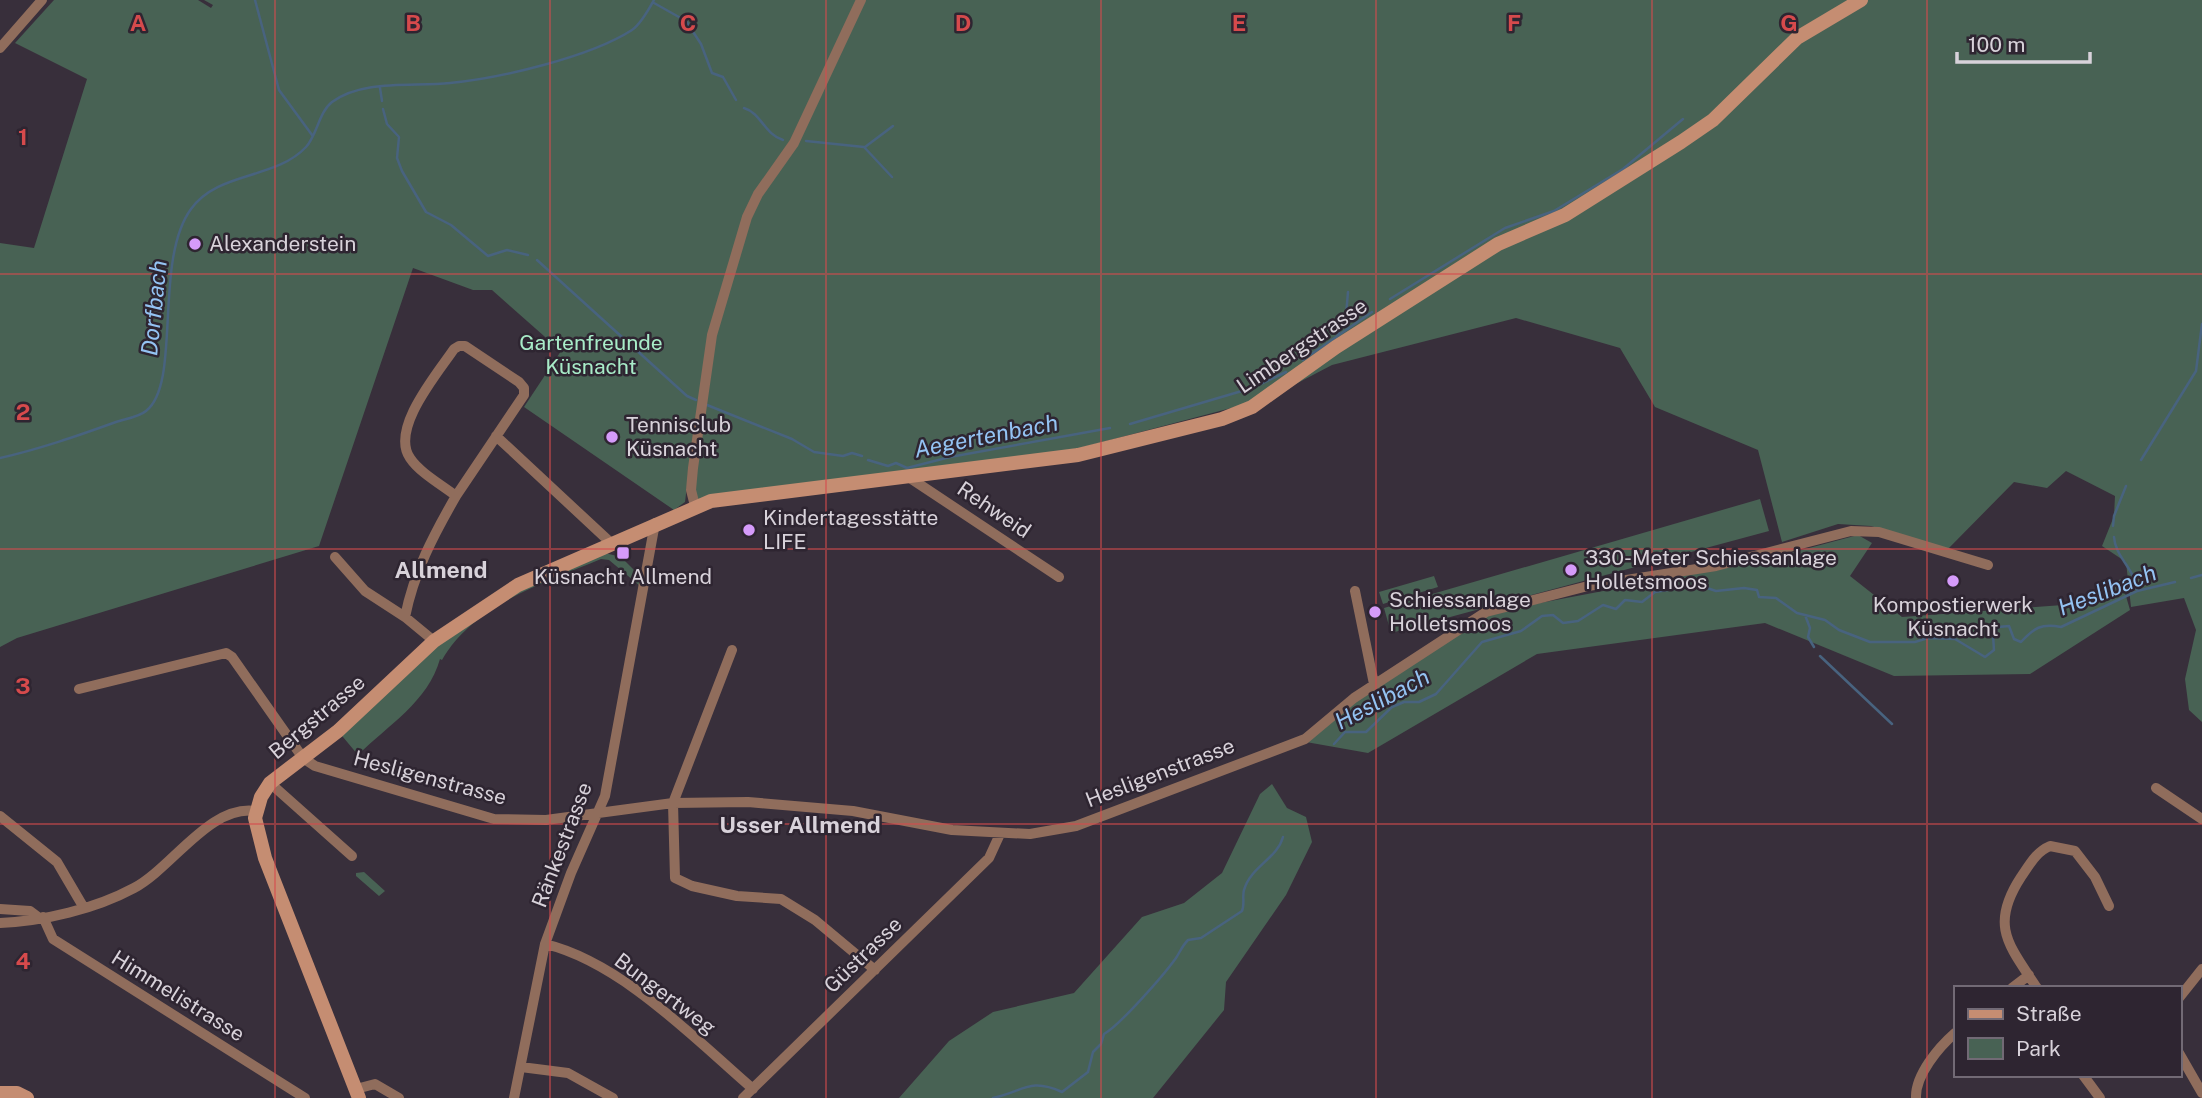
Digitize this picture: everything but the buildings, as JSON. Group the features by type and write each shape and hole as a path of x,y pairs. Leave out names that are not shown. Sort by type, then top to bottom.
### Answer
{"street":[{"path":"0,48 42,0"},
{"path":"695,506 691,490 693,468 712,335 747,217 758,194 794,143 861,0"},
{"name":"Limbergstrasse","path":"678,513 711,501 1078,456 1199,425 1252,407 1387,314 1499,244 1565,215 1681,142 1713,120 1797,38 1861,0"},
{"path":"405,617 411,587 422,556 456,496 524,395 524,388 465,346 454,349 414,409 404,438 411,460 456,496"},
{"path":"496,436 611,542"},
{"name":"Rehweid","path":"907,476 1059,577"},
{"name":"Bergstrasse","path":"256,811 270,783 338,732 434,641 497,597 678,513"},
{"name":"Ränkestrasse","path":"514,1098 545,944 571,873 600,812 655,523"},
{"name":"Hesligenstrasse","path":"303,758 315,766 495,819 546,820 673,803 783,804 853,811 952,830 1030,834 1076,826 1305,739 1374,684 1486,612 1588,586 1716,566 1851,531 1879,532 1988,565"},
{"path":"335,557 365,591 405,617 434,641"},
{"path":"1355,591 1374,684"},
{"path":"732,650 673,803 675,878 692,886 737,896 781,899 814,920 875,970"},
{"path":"79,689 226,653 232,657 303,758"},
{"path":"270,783 352,856"},
{"path":"2156,788 2202,819"},
{"path":"0,923 84,908 137,887 221,816 242,808 256,811 258,836 265,858 357,1093 375,1084 399,1098"},
{"path":"0,816 57,862 75,888 84,908"},
{"name":"Güstrasse","path":"743,1098 989,858 1000,834"},
{"path":"2036,986 2005,937 2003,917 2010,894 2039,852 2055,846 2075,851 2095,877 2109,906"},
{"path":"0,909 30,911 41,917"},
{"name":"Himmelistrasse","path":"41,917 53,939 305,1098"},
{"name":"Bungertweg","path":"545,944 563,948 626,983 753,1088"},
{"path":"2181,995 2202,969"},
{"path":"2015,986 2029,975"},
{"path":"1916,1098 1916,1088 1931,1061 1954,1034"},
{"path":"2181,1056 2202,1093"},
{"path":"521,1067 568,1073 613,1098"},
{"path":"2084,1077 2100,1098"},
{"path":"0,1093 17,1093 27,1098"}],"green space":[{"name":"Gartenfreunde Küsnacht","path":"54,0 198,0 211,8 213,5 204,0 2202,0 2202,722 2189,710 2185,679 2196,630 2184,598 2131,607 2126,562 2102,546 2114,516 2115,496 2066,471 2047,488 2014,482 1948,549 1871,526 1838,524 1782,542 1758,450 1655,407 1620,348 1516,318 1332,365 1269,398 1080,448 695,506 690,462 685,502 674,510 524,407 561,351 492,290 473,290 413,268 319,546 17,638 0,647 0,243 34,248 87,79 15,43"},
{"name":"330-Meter Schiessanlage Holletsmoos","path":"1760,499 1769,531 1391,633 1384,608"},
{"path":"1858,535 1872,543 1850,576 1902,617 2063,605 2121,579 2130,610 2030,674 1894,676 1765,623 1537,654 1368,753 1306,742 1361,698 1492,612 1756,562"},
{"path":"601,552 621,557 641,577 640,586 609,560 601,559 534,587 491,610 472,624 442,660 440,659 434,674 417,700 358,755 338,731 434,641 498,601"},
{"path":"1434,576 1438,587 1383,604 1379,592"},
{"path":"1272,784 1287,808 1306,817 1312,842 1286,895 1226,982 1224,1010 1153,1098 899,1098 949,1041 993,1012 1074,993 1142,917 1184,903 1222,873 1260,794"},
{"path":"364,872 385,891 379,896 356,876 356,873"}],"waterway":[{"path":"255,0 279,90 312,135"},
{"name":"Dorfbach","path":"0,458 58,442 146,411 157,396 163,375 173,259 180,231 191,209 202,197 216,188 293,158 310,142 324,112 332,102 344,95 373,87 471,80 544,65 593,49 632,30 642,20 654,0"},
{"path":"654,3 686,21 701,44 712,73 723,77 736,100"},
{"name":"Aegertenbach","path":"380,88 382,101"},
{"path":"744,108 755,114 772,134 783,140"},
{"name":"Aegertenbach","path":"383,109 387,124 399,137 397,158 402,171 426,212 451,225 488,256 507,250 528,255"},
{"path":"1390,299 1505,228 1554,211 1623,169 1683,119"},
{"path":"865,147 893,126"},
{"path":"806,141 864,147 892,177"},
{"name":"Aegertenbach","path":"537,260 687,396 696,400"},
{"path":"1337,336 1346,315 1348,292"},
{"path":"1303,360 1372,312"},
{"path":"2141,460 2196,371 2202,324"},
{"name":"Aegertenbach","path":"1130,424 1252,388 1286,372"},
{"name":"Aegertenbach","path":"707,405 792,439 814,452 843,456 852,453 862,456"},
{"name":"Aegertenbach","path":"868,460 888,466 896,463 907,468 950,457 1110,428"},
{"path":"2113,526 2114,516 2126,486"},
{"path":"2114,537 2118,551 2136,583 2137,591"},
{"name":"Heslibach","path":"2191,578 2202,575"},
{"name":"Heslibach","path":"1334,744 1345,732 1366,732 1392,707 1404,702 1419,702 1436,694 1482,642 1521,631 1542,616 1553,615 1563,623 1578,621 1603,605 1616,609 1625,600 1642,602 1655,592 1698,585 1716,591 1744,588 1757,590 1759,597 1776,598 1797,613 1825,620 1839,630 1870,642 1955,639 1985,657 1994,650 1993,635 1998,627 2009,626 2014,639 2021,642 2038,628 2061,627 2137,591 2175,582"},
{"path":"1805,615 1810,628 1808,637 1814,647"},
{"path":"1820,656 1892,724"},
{"name":"Heslibach","path":"993,1098 1034,1086 1062,1092 1088,1072 1093,1052 1101,1044 1104,1034 1152,988 1188,940 1201,938 1242,911 1243,892 1247,882 1280,845 1283,837"}],"place":[{"name":"Alexanderstein","path":"195,244"},
{"name":"Tennisclub Küsnacht","path":"612,437"},
{"name":"Kindertagesstätte LIFE","path":"749,530"},
{"name":"Küsnacht Allmend","path":"623,553"},
{"name":"330-Meter Schiessanlage Holletsmoos","path":"1571,570"},
{"name":"Kompostierwerk Küsnacht","path":"1953,581"},
{"name":"Schiessanlage Holletsmoos","path":"1375,612"}],"district":[{"name":"Allmend","path":"441,570"},
{"name":"Usser Allmend","path":"800,825"}]}
